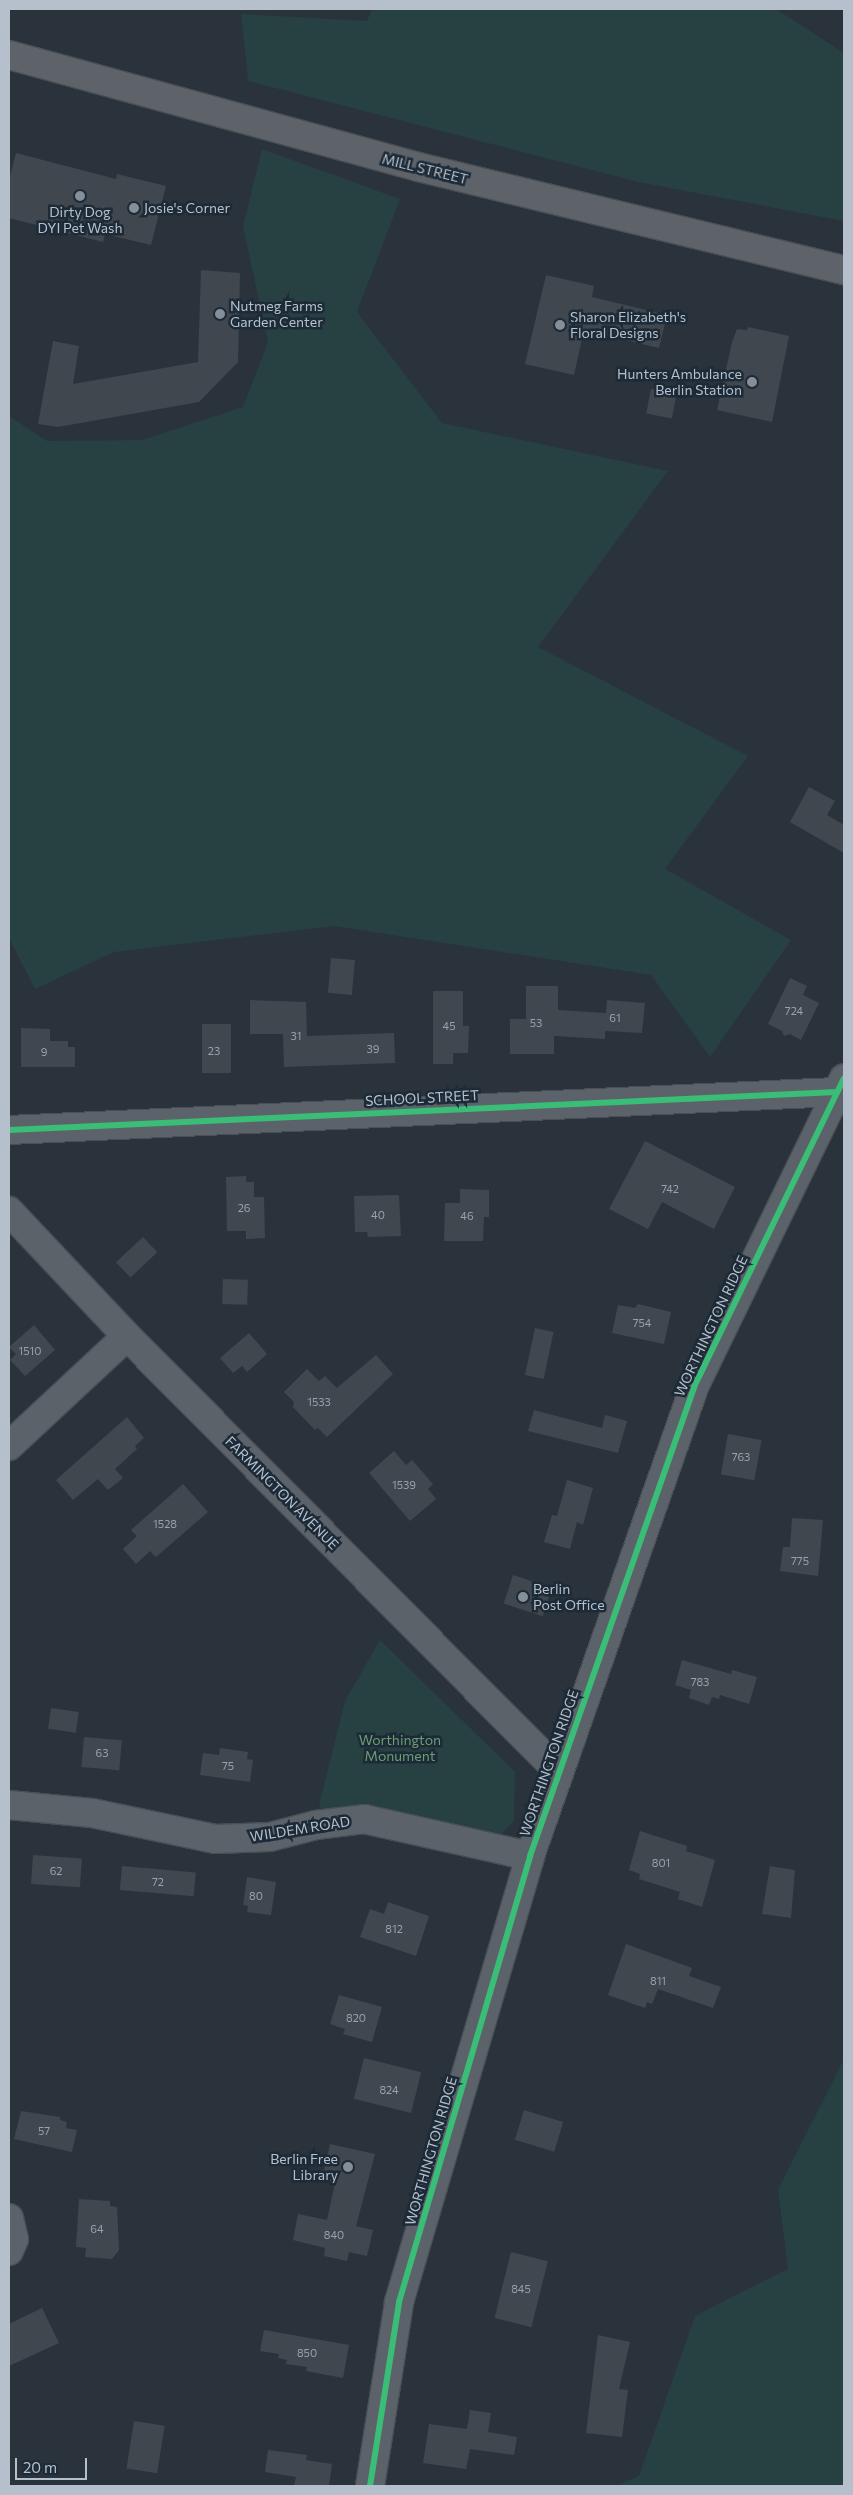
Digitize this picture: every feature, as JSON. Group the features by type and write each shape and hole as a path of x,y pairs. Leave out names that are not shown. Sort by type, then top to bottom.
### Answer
{"main road":[{"name":"MILL STREET","path":"9,55 428,170 844,270"}],"street":[{"name":"SCHOOL STREET","path":"9,1130 840,1085"},
{"name":"WORTHINGTON RIDGE","path":"370,2486 399,2302 530,1856 694,1387 840,1085"},
{"name":"FARMINGTON AVENUE","path":"9,1211 127,1336 559,1772"},
{"path":"9,1446 127,1336"},
{"name":"WILDEM ROAD","path":"9,1805 92,1813 215,1839 270,1836 316,1825 364,1819 530,1856"},
{"path":"9,2218 14,2239 9,2251"}],"green space":[{"path":"372,9 776,9 844,53 844,221 638,182 248,81 241,14 367,21"},
{"path":"262,149 400,199 357,312 442,423 668,471 538,647 748,756 665,869 791,940 710,1057 651,975 335,926 114,952 35,989 9,938 9,416 47,441 142,440 243,407 268,342 243,226"},
{"name":"Worthington Monument","path":"380,1640 515,1772 514,1821 495,1841 328,1816 319,1805 345,1701"},
{"path":"844,2059 844,2486 617,2486 639,2476 695,2316 788,2269 778,2190"}],"building":[{"path":"16,153 116,179 117,174 166,186 151,245 105,234 103,242 9,218 9,180"},
{"name":"Nutmeg Farms Garden Center","path":"201,270 240,273 238,362 199,402 58,427 38,424 53,341 79,346 73,384 198,362"},
{"name":"Sharon Elizabeth's Floral Designs","path":"546,275 594,286 592,297 667,315 659,348 584,330 574,375 525,364"},
{"name":"Hunters Ambulance Berlin Station","path":"748,327 789,336 772,422 717,410 732,342 737,329 747,330"},
{"path":"651,389 677,394 672,419 646,414"},
{"path":"809,787 835,801 827,815 844,825 844,853 790,822"},
{"path":"331,958 355,960 352,995 328,993"},
{"path":"790,978 807,986 803,995 819,1003 801,1040 790,1034 784,1036 782,1031 768,1024"},
{"path":"526,986 558,986 558,1010 606,1013 607,1000 645,1003 642,1033 605,1031 605,1039 554,1036 554,1054 510,1054 510,1019 526,1019"},
{"path":"433,991 463,991 463,1026 469,1026 468,1053 453,1053 453,1064 433,1064"},
{"path":"250,1000 306,1002 307,1036 394,1033 395,1063 284,1067 283,1034 250,1034"},
{"path":"202,1024 231,1024 231,1073 202,1073"},
{"path":"21,1028 50,1029 50,1041 68,1041 68,1047 75,1047 75,1067 21,1067"},
{"path":"645,1141 735,1187 714,1229 662,1202 648,1229 609,1209"},
{"path":"246,1176 246,1182 254,1182 254,1197 264,1197 265,1238 246,1239 246,1231 227,1231 226,1177"},
{"path":"460,1189 489,1190 489,1217 484,1217 483,1241 444,1241 445,1203 460,1203"},
{"path":"399,1195 401,1236 368,1237 367,1232 355,1232 354,1196"},
{"path":"143,1237 157,1252 130,1278 116,1262"},
{"path":"223,1279 248,1280 247,1305 222,1304"},
{"path":"638,1304 671,1312 664,1344 612,1333 618,1305 635,1308"},
{"path":"34,1325 55,1350 25,1376 10,1360 16,1354 9,1347"},
{"path":"535,1328 554,1332 544,1379 525,1375"},
{"path":"249,1333 267,1354 247,1372 242,1366 233,1373 220,1358"},
{"path":"376,1355 393,1374 327,1437 318,1428 315,1430 293,1407 294,1402 284,1392 307,1369 319,1381 325,1376 337,1388"},
{"path":"534,1410 602,1428 605,1415 627,1421 618,1453 528,1431"},
{"path":"127,1417 144,1438 135,1446 137,1449 115,1469 123,1478 108,1490 98,1479 73,1500 56,1480"},
{"path":"728,1434 761,1440 754,1480 721,1474"},
{"path":"394,1451 406,1465 412,1460 433,1484 428,1489 436,1499 410,1521 369,1473"},
{"path":"567,1480 593,1488 583,1525 577,1522 570,1549 544,1542 552,1515 557,1516"},
{"path":"183,1484 208,1512 156,1557 150,1551 136,1564 123,1549 137,1536 131,1530"},
{"path":"792,1518 823,1520 818,1576 780,1571 783,1547 790,1547"},
{"name":"Berlin Post Office","path":"513,1575 552,1588 543,1616 504,1604"},
{"path":"682,1660 731,1674 732,1670 757,1677 749,1704 720,1695 719,1699 712,1697 709,1705 689,1698 691,1690 675,1685"},
{"path":"51,1708 79,1712 76,1733 48,1729"},
{"path":"84,1737 122,1740 119,1770 81,1767"},
{"path":"220,1748 248,1752 247,1759 253,1760 250,1782 200,1775 203,1753 219,1755"},
{"path":"640,1831 687,1846 686,1851 715,1860 702,1907 678,1899 680,1892 639,1879 640,1874 629,1870"},
{"path":"33,1855 82,1858 80,1887 31,1884"},
{"path":"122,1866 196,1872 194,1896 120,1890"},
{"path":"770,1866 795,1870 791,1918 762,1914"},
{"path":"247,1877 276,1882 271,1915 247,1912 248,1906 243,1905"},
{"path":"388,1902 429,1916 416,1956 360,1937 370,1909 384,1914"},
{"path":"626,1944 692,1968 689,1976 721,1987 713,2008 658,1989 652,2004 647,2002 645,2008 608,1995"},
{"path":"339,1995 382,2007 372,2042 343,2034 345,2029 330,2024"},
{"path":"364,2058 421,2072 411,2113 354,2099"},
{"path":"524,2110 563,2122 554,2152 515,2140"},
{"path":"21,2111 60,2117 60,2120 67,2122 66,2128 77,2130 72,2152 14,2139"},
{"path":"330,2144 375,2154 356,2226 373,2230 367,2256 349,2252 347,2261 324,2256 325,2248 293,2240 298,2214 327,2220 335,2183 322,2180"},
{"path":"79,2199 110,2201 110,2206 117,2207 119,2250 112,2259 85,2257 86,2248 76,2247"},
{"path":"511,2252 548,2261 531,2327 495,2318"},
{"path":"42,2308 59,2343 9,2366 9,2324"},
{"path":"264,2330 349,2345 343,2378 306,2371 307,2367 286,2364 287,2360 278,2358 279,2354 260,2351"},
{"path":"598,2335 630,2342 619,2389 628,2390 622,2437 586,2433"},
{"path":"470,2410 491,2413 488,2432 517,2437 514,2455 470,2449 466,2469 423,2463 429,2424 467,2429"},
{"path":"134,2421 165,2426 157,2473 126,2468"},
{"path":"268,2450 307,2455 306,2460 332,2464 329,2486 294,2486 296,2477 265,2472"}],"cycle path":[{"path":"370,2486 399,2302 530,1856 694,1387 844,1078"},
{"path":"9,1130 837,1092"}],"place":[{"name":"Dirty Dog DYI Pet Wash","path":"80,196"},
{"name":"Josie's Corner","path":"134,208"},
{"name":"Nutmeg Farms Garden Center","path":"220,314"},
{"name":"Sharon Elizabeth's Floral Designs","path":"560,325"},
{"name":"Hunters Ambulance Berlin Station","path":"752,382"},
{"name":"Berlin Post Office","path":"523,1597"},
{"name":"Berlin Free Library","path":"348,2167"}]}
